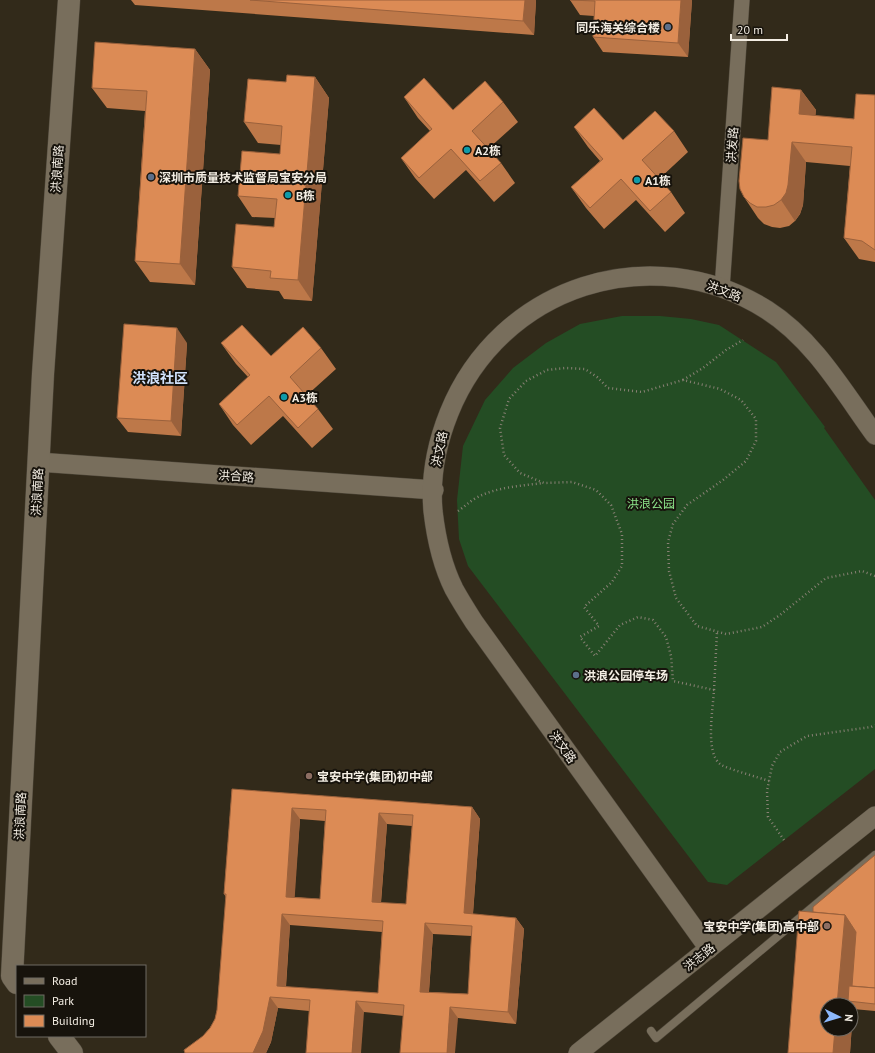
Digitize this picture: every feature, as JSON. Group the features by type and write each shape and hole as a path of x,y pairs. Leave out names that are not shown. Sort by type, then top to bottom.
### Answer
{"main road":[{"name":"洪浪南路","path":"16,982 12,976 43,366 69,0"},
{"path":"60,1037 72,1053"}],"street":[{"name":"洪发路","path":"722,289 742,0"},
{"name":"洪文路","path":"709,949 474,622 453,587 440,549 433,510 434,470 442,430 457,393 479,359 507,330 539,306 575,289 614,279 654,276 694,280 732,292 768,311 799,336 826,366 875,435"},
{"name":"洪合路","path":"38,462 434,490"},
{"name":"洪志路","path":"578,1053 875,816"}],"lane":[{"path":"651,1031 656,1038 875,855"}],"path":[{"path":"544,483 520,473 504,455 500,428 509,399 526,381 546,370 565,368 585,369 597,377 608,388 642,392 683,380 743,340"},
{"path":"683,380 720,389 740,400 756,420 756,441 746,461 723,480 687,505 673,524 668,542 669,570 676,598 696,626 726,634 762,627 780,615 826,578 862,571 875,576"},
{"path":"458,511 476,498 490,492 506,488 544,483 572,482 596,490 612,505 622,534 622,566 612,582 584,607 599,626 580,637 595,656 620,625 638,617 653,620 666,637 672,656 673,681 714,690"},
{"path":"717,632 711,745 713,755 720,765 769,781"},
{"path":"784,840 768,817 767,791 772,766 780,752 807,736 871,727 875,725"}],"green space":[{"name":"洪浪公园","path":"622,316 660,316 691,319 719,325 776,362 825,427 824,428 875,500 875,769 727,885 708,882 468,566 459,539 457,500 463,446 485,400 513,368 546,343 580,324"}],"building":[{"path":"250,0 525,0 523,21"},
{"path":"570,0 681,0 678,43 593,37 595,1"},
{"path":"95,42 195,49 180,264 135,261 147,91 92,88"},
{"path":"287,75 315,77 298,280 270,278 271,271 232,267 236,224 274,227 277,199 238,196 242,151 280,154 282,126 244,122 248,79 286,82"},
{"path":"424,78 453,110 485,81 503,102 472,131 501,163 480,181 451,149 419,178 401,158 432,129 404,97"},
{"path":"772,87 801,90 799,114 854,119 856,94 875,95 875,250 862,241 844,238 852,147 792,142 788,185 786,193 781,200 774,205 757,207 744,197 740,189 739,181 743,138 768,140"},
{"path":"594,108 623,140 655,111 674,131 642,160 671,192 650,211 621,179 590,208 571,187 603,159 574,127"},
{"path":"124,324 177,328 171,421 117,418"},
{"path":"242,325 271,356 303,327 321,348 290,377 318,409 298,428 269,396 237,425 219,404 250,375 221,343"},
{"path":"232,789 472,807 464,913 516,918 508,1012 450,1007 447,1053 400,1053 404,1005 356,1001 352,1053 306,1053 310,1000 270,997 263,1031 253,1053 185,1053 184,1050 203,1036 215,1019 217,1010 226,894 224,894","holes":["292,808 326,810 320,899 286,897","379,813 413,815 406,904 372,902","282,914 383,921 378,993 277,986","425,923 472,926 468,994 420,992"]},
{"path":"875,855 875,988 852,986 856,932 845,915 813,912 813,907"},
{"path":"799,911 845,915 838,997 819,997 819,1037 834,1037 833,1053 788,1053"},
{"path":"849,986 875,988 875,1004 859,1002 859,997 848,997"}],"place":[{"name":"同乐海关综合楼","path":"668,27"},
{"name":"A2栋","path":"467,150"},
{"name":"深圳市质量技术监督局宝安分局","path":"151,177"},
{"name":"A1栋","path":"637,180"},
{"name":"B栋","path":"288,195"},
{"name":"A3栋","path":"284,397"},
{"name":"洪浪公园停车场","path":"576,675"},
{"name":"宝安中学(集团)初中部","path":"309,776"},
{"name":"宝安中学(集团)高中部","path":"827,926"}],"district":[{"name":"洪浪社区","path":"160,378"}]}
